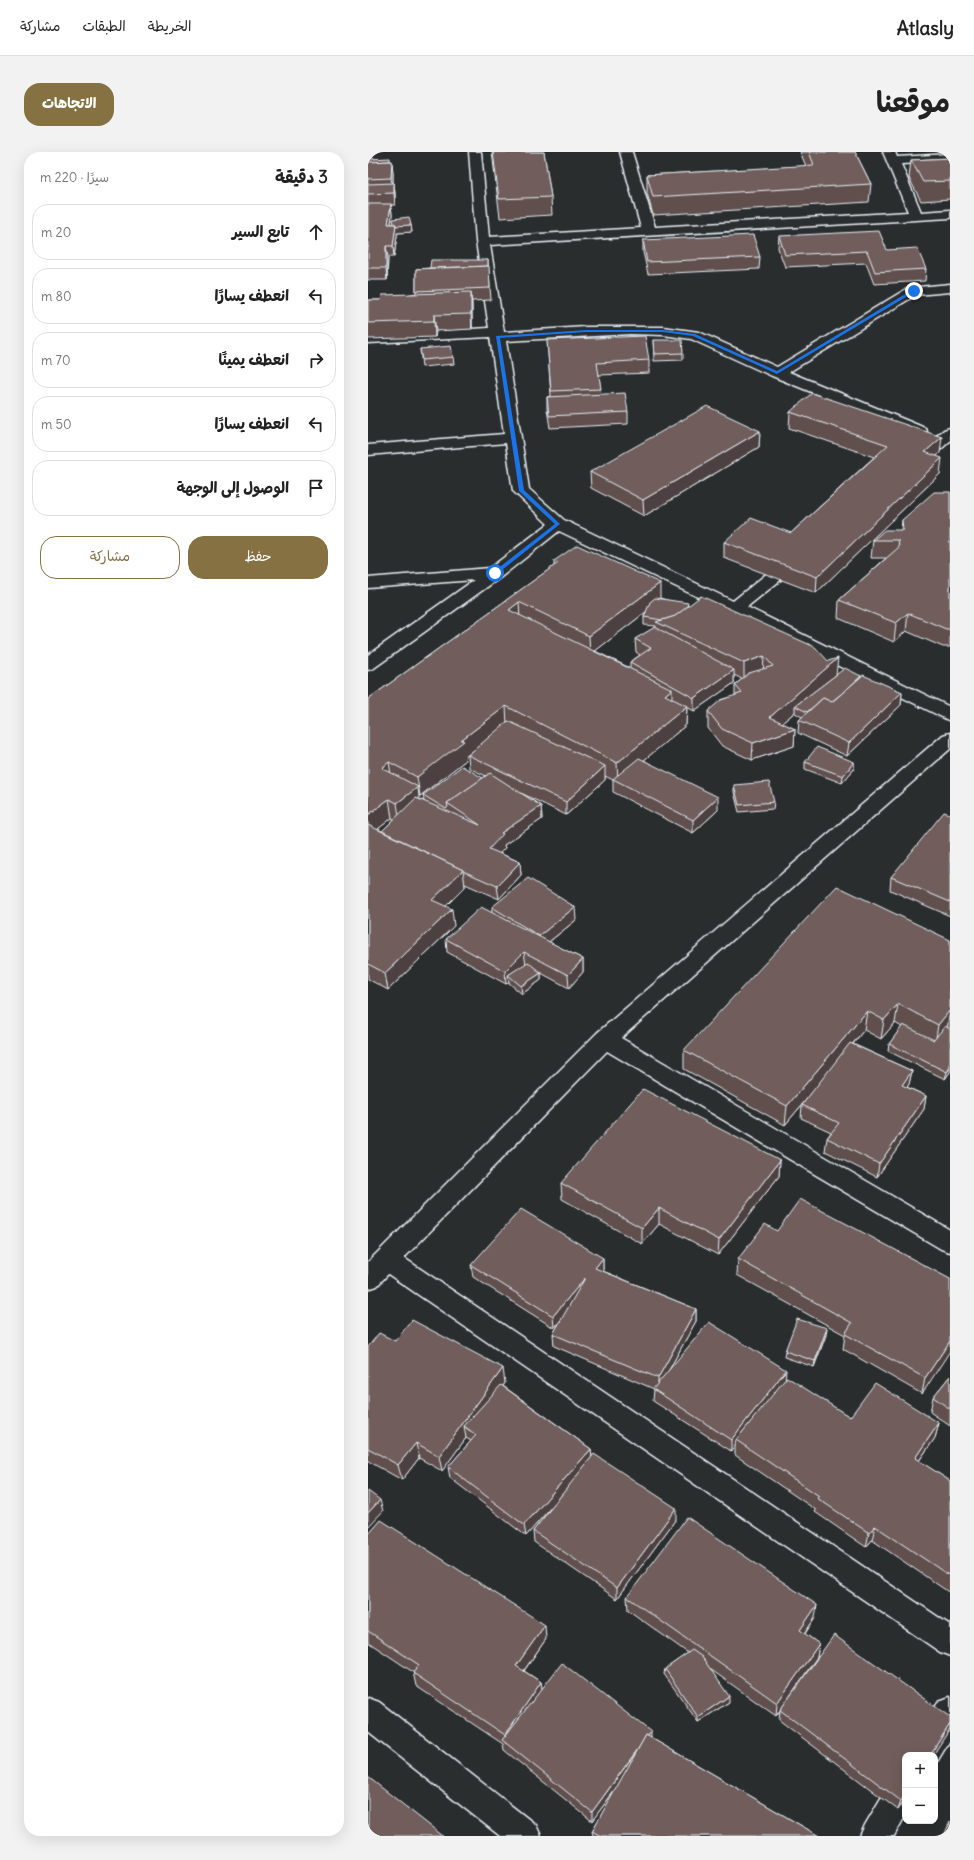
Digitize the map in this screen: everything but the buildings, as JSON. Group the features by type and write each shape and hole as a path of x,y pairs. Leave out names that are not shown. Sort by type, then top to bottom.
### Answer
{"street":[{"path":"475,152 483,241 521,491 558,524 734,608 950,715"},
{"path":"626,152 649,231"},
{"path":"916,216 891,156 950,158"},
{"path":"483,241 950,214"},
{"path":"777,373 914,291 950,288"},
{"path":"368,339 586,331 663,331 694,335 777,373 947,439"},
{"path":"368,450 513,438"},
{"path":"908,467 947,439"},
{"path":"368,664 495,573 558,524"},
{"path":"711,629 734,608 807,550"},
{"path":"368,583 495,573"},
{"path":"368,1278 605,1039 950,739"},
{"path":"605,1039 950,1242"},
{"path":"386,1259 950,1642"},
{"path":"926,1752 950,1712"},
{"path":"368,1713 525,1836"},
{"path":"876,1836 904,1788"}],"route":[{"path":"495,573 558,524 521,491 498,337 586,331 663,331 694,335 777,373 914,291"}]}
